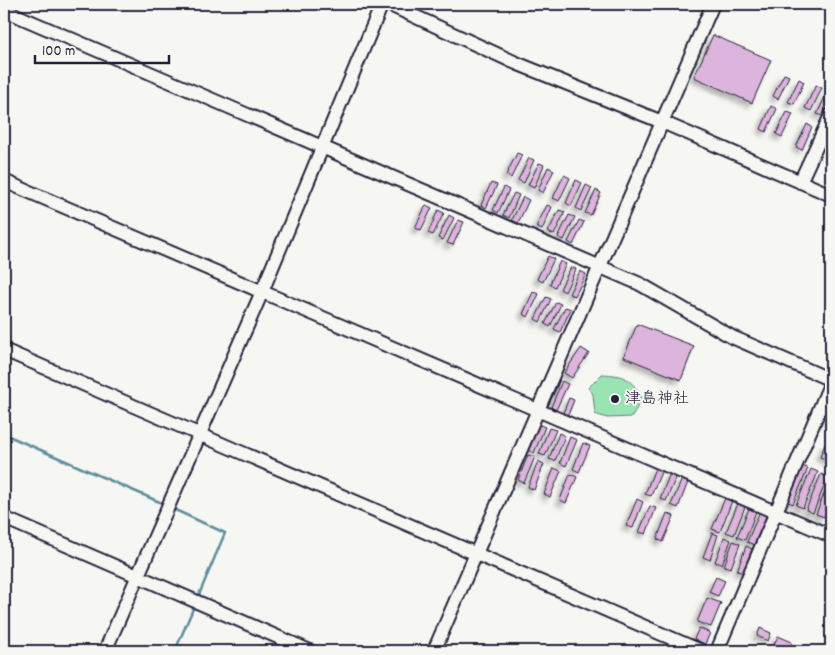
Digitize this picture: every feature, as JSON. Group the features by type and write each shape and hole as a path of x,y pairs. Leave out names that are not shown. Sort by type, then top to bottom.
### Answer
{"street":[{"path":"105,651 261,294 321,146 382,4"},
{"path":"388,4 516,63 662,122 831,195"},
{"path":"434,651 536,409 601,267 713,4"},
{"path":"4,10 601,267 652,290 732,338 831,381 717,651"},
{"path":"800,182 821,142 831,115"},
{"path":"4,181 261,294 536,409 831,536"},
{"path":"4,350 701,651"},
{"path":"4,518 310,651"}],"green space":[{"path":"602,374 616,375 626,379 638,391 642,398 632,417 607,418 595,414 593,394 588,388"}],"building":[{"path":"713,35 771,60 752,103 694,77"},
{"path":"784,74 789,76 778,99 773,96"},
{"path":"799,79 804,82 794,104 788,102"},
{"path":"816,85 822,88 811,111 805,108"},
{"path":"828,91 831,93 831,99 823,116 817,114"},
{"path":"771,106 777,109 766,132 761,129"},
{"path":"787,112 793,114 782,137 776,134"},
{"path":"807,124 812,127 802,150 796,147"},
{"path":"517,153 522,155 511,178 506,175"},
{"path":"529,158 534,160 524,183 518,180"},
{"path":"539,163 544,165 534,188 528,185"},
{"path":"548,167 554,170 543,193 538,190"},
{"path":"564,175 570,178 559,201 553,198"},
{"path":"576,180 582,183 571,206 566,203"},
{"path":"491,183 497,185 486,208 481,205"},
{"path":"586,185 592,188 581,211 576,208"},
{"path":"504,187 509,190 498,213 493,210"},
{"path":"596,190 601,193 591,215 585,213"},
{"path":"514,193 519,195 509,218 503,215"},
{"path":"523,197 529,200 518,223 512,220"},
{"path":"426,205 432,208 421,230 415,228"},
{"path":"547,205 552,207 542,230 536,227"},
{"path":"438,210 444,213 433,235 428,233"},
{"path":"559,210 565,212 554,235 548,232"},
{"path":"449,215 454,218 443,240 438,238"},
{"path":"569,215 575,217 564,240 558,237"},
{"path":"458,220 464,222 453,245 447,243"},
{"path":"579,220 584,222 573,245 568,242"},
{"path":"548,256 554,259 543,282 537,279"},
{"path":"560,261 566,264 555,287 550,284"},
{"path":"571,267 576,269 565,292 560,289"},
{"path":"580,271 586,274 575,296 569,294"},
{"path":"533,292 539,294 528,317 523,314"},
{"path":"546,297 551,299 540,322 535,319"},
{"path":"556,302 561,304 550,327 545,324"},
{"path":"565,307 571,309 560,332 554,329"},
{"path":"637,324 694,346 681,380 624,357"},
{"path":"581,348 589,353 572,378 564,373"},
{"path":"554,378 560,380 548,406 542,404"},
{"path":"562,381 568,384 556,410 551,407"},
{"path":"569,398 574,400 568,415 563,413"},
{"path":"538,424 545,427 534,453 528,450"},
{"path":"549,428 556,430 545,456 539,454"},
{"path":"559,433 565,436 555,461 549,459"},
{"path":"570,437 577,440 566,466 560,463"},
{"path":"583,443 590,446 579,472 573,469"},
{"path":"825,444 831,447 831,461 820,457"},
{"path":"528,455 535,457 524,483 518,480"},
{"path":"538,461 544,464 534,490 528,487"},
{"path":"801,466 808,468 793,504 786,501"},
{"path":"554,468 561,471 550,497 544,494"},
{"path":"655,468 662,470 651,496 645,494"},
{"path":"811,469 818,472 803,508 796,505"},
{"path":"670,473 677,475 666,501 660,499"},
{"path":"570,474 577,477 566,503 560,500"},
{"path":"821,474 828,477 813,513 806,510"},
{"path":"682,479 688,482 678,508 671,505"},
{"path":"829,482 831,483 831,498 824,517 816,514"},
{"path":"725,498 732,501 720,532 712,529"},
{"path":"637,499 643,502 633,528 626,526"},
{"path":"739,501 746,504 734,535 726,532"},
{"path":"650,506 656,508 646,534 639,532"},
{"path":"750,506 757,509 745,540 737,537"},
{"path":"760,511 767,514 755,545 747,542"},
{"path":"667,513 674,516 663,542 657,539"},
{"path":"712,533 718,535 710,560 703,557"},
{"path":"724,537 731,540 722,564 715,562"},
{"path":"733,541 740,544 731,568 724,566"},
{"path":"746,546 752,549 744,573 737,571"},
{"path":"716,577 725,581 718,596 709,592"},
{"path":"707,598 721,603 711,627 697,622"},
{"path":"699,628 710,633 705,644 694,639"},
{"path":"760,628 771,633 768,641 757,636"},
{"path":"778,636 792,642 788,651 771,651"}],"waterway":[{"path":"4,434 164,504"},
{"path":"171,508 225,533 198,597"},
{"path":"175,651 195,604"}],"place":[{"name":"津島神社","path":"615,399"}]}
